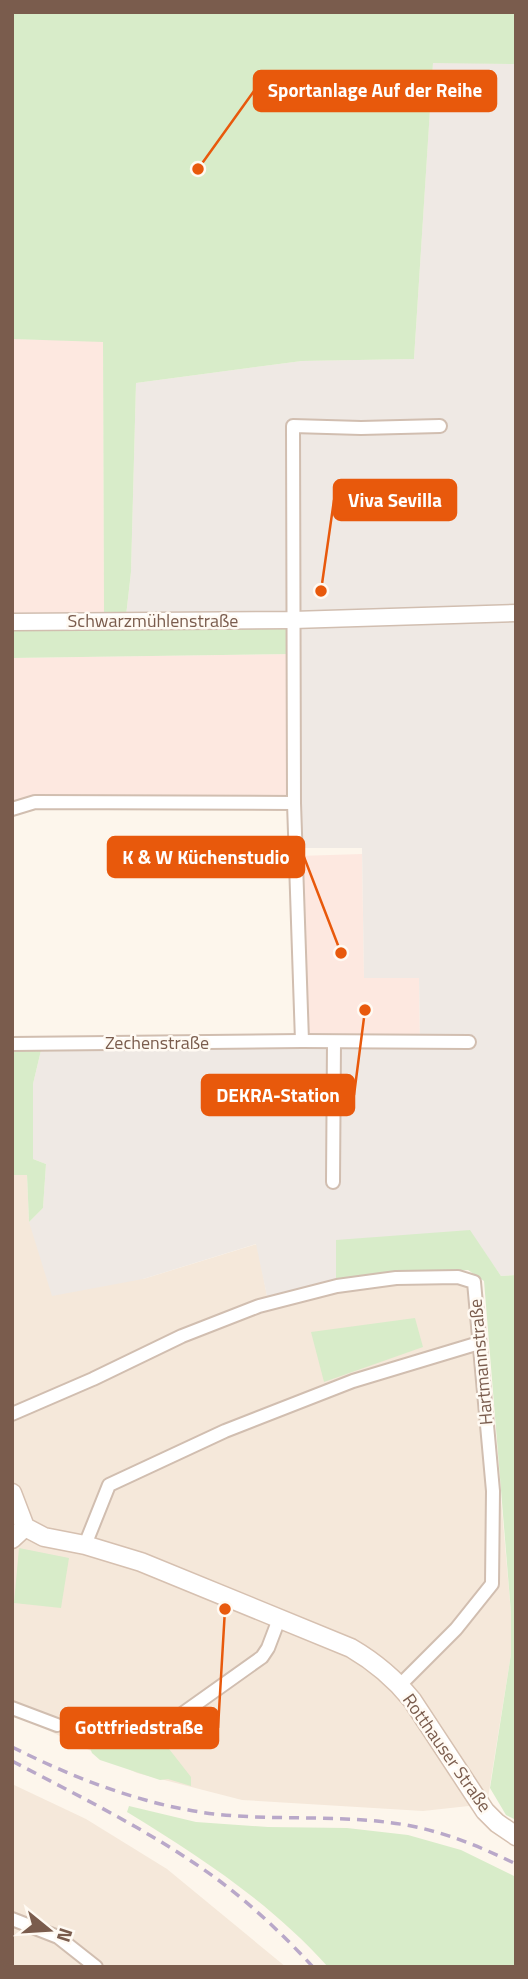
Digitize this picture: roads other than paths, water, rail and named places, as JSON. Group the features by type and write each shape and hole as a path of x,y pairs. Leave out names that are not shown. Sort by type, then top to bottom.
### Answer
{"main road":[{"name":"Rotthauser Straße","path":"12,1493 19,1533 85,1545 141,1562 351,1648 368,1658 400,1685 412,1700 485,1811 497,1824 516,1836"}],"street":[{"path":"302,1041 295,803 293,426 440,426"},
{"name":"Schwarzmühlenstraße","path":"12,622 293,620 516,612"},
{"path":"12,809 35,802 295,803"},
{"path":"333,1181 334,1042"},
{"name":"Zechenstraße","path":"12,1044 469,1042"},
{"name":"Hartmannstraße","path":"12,1414 182,1336 259,1306 337,1286 396,1278 458,1277 474,1282 493,1492 492,1584 456,1629 400,1685"},
{"path":"85,1545 109,1485 225,1432 353,1381 479,1343"},
{"path":"143,1734 158,1722 175,1719 262,1657 279,1619"},
{"path":"12,1708 57,1725"},
{"path":"12,1919 58,1937 96,1967"}],"railway":[{"path":"12,1747 85,1780 161,1804 214,1814 358,1820 406,1825 462,1841 516,1864"},
{"path":"12,1761 125,1821 208,1872 255,1910 313,1967"}],"place":[{"name":"Sportanlage Auf der Reihe","path":"198,169"},
{"name":"Viva Sevilla","path":"321,591"},
{"name":"K & W Küchenstudio","path":"341,953"},
{"name":"DEKRA-Station","path":"365,1010"},
{"name":"Gottfriedstraße","path":"225,1609"}]}
